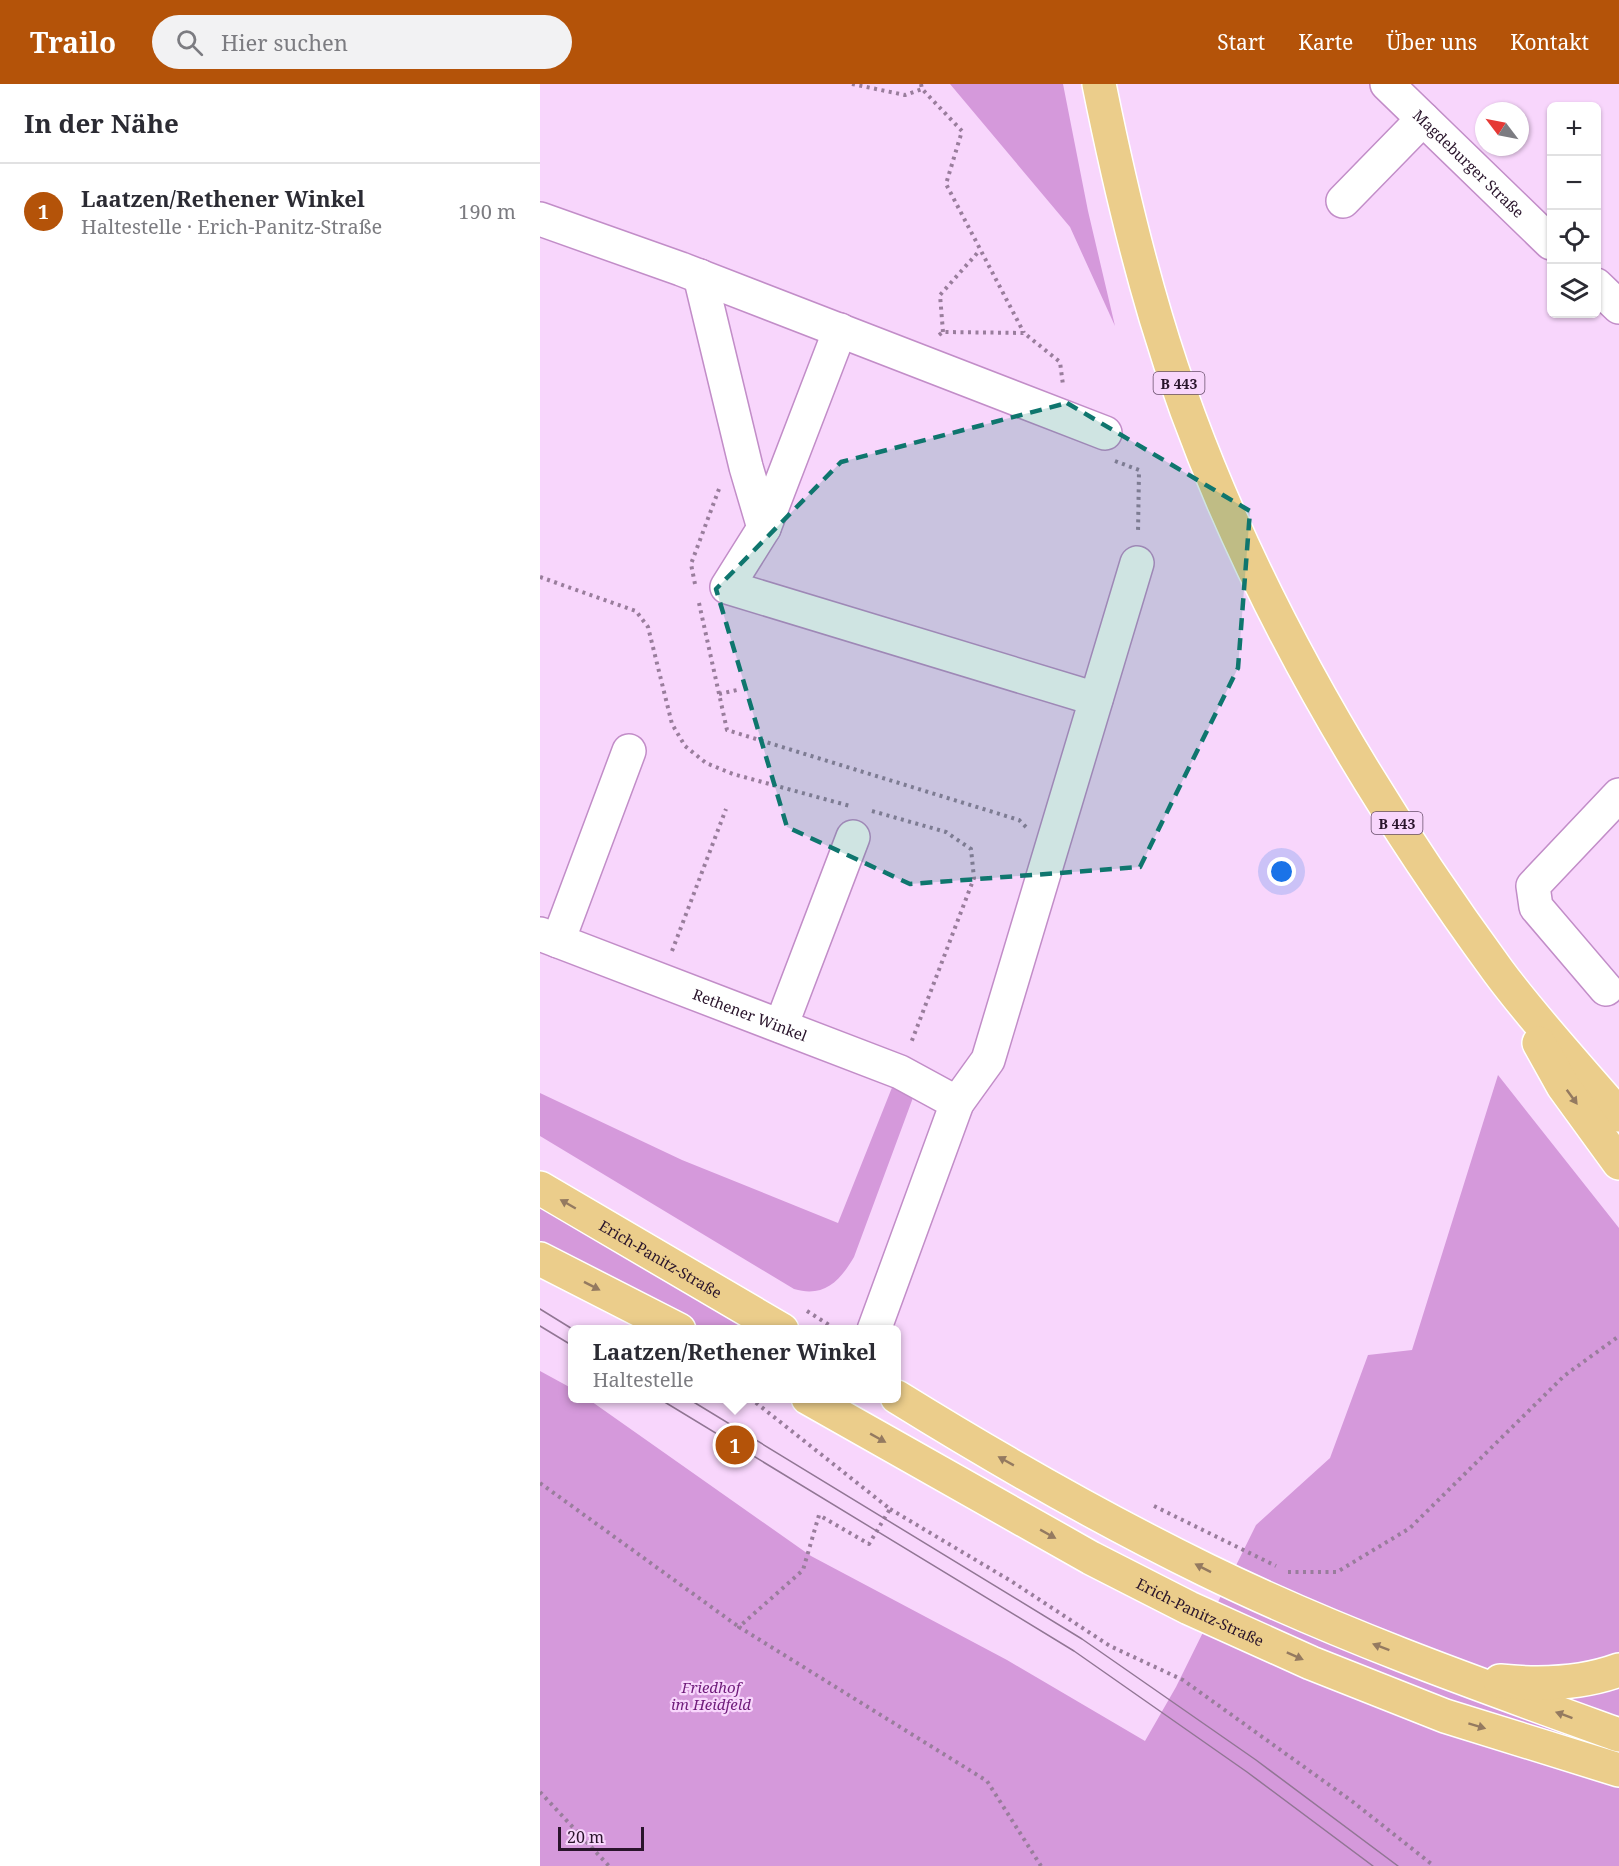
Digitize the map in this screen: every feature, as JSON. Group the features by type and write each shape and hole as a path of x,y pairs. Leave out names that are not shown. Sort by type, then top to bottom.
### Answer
{"main road":[{"name":"B 443","path":"1099,84 1124,202 1157,321 1206,459 1302,667 1363,770 1500,974 1619,1115"},
{"path":"1500,974 1563,1086 1619,1163"},
{"name":"Erich-Panitz-Straße","path":"540,1188 775,1325"},
{"path":"540,1259 671,1325"},
{"path":"901,1399 1101,1515 1206,1570 1328,1625 1462,1678 1619,1735"},
{"name":"Erich-Panitz-Straße","path":"825,1403 1091,1558 1189,1608 1311,1663 1445,1716 1619,1770"},
{"path":"1462,1678 1527,1684 1593,1679 1619,1670"}],"street":[{"name":"Magdeburger Straße","path":"1387,84 1547,239"},
{"path":"1343,201 1423,119"},
{"path":"540,219 700,276 1068,418 1108,446"},
{"path":"700,276 746,467 764,528"},
{"path":"1601,290 1619,306"},
{"path":"840,330 764,528 727,587 1096,699"},
{"path":"875,1325 957,1103 988,1060 1137,562"},
{"path":"549,937 629,751"},
{"path":"1606,989 1536,907 1533,886 1619,795"},
{"path":"782,1026 859,818"},
{"name":"Rethener Winkel","path":"549,937 900,1072 957,1103"}],"path":[{"path":"852,84 905,95 922,86 962,131 946,184 1024,333 1060,362 1068,418"},
{"path":"943,332 940,295 980,250"},
{"path":"911,357 943,332 1024,333"},
{"path":"1108,446 1139,470 1137,562"},
{"path":"540,577 636,611 648,627 672,724 685,746 706,763 859,818 946,832 971,849 974,878 900,1072"},
{"path":"719,694 737,690"},
{"path":"661,981 726,809"},
{"path":"1146,1502 1291,1573 1337,1572 1410,1528 1564,1376 1619,1336"},
{"path":"756,1403 890,1509 1011,1581 1110,1646 1183,1680 1353,1802 1434,1866"},
{"path":"540,1483 739,1627 987,1781 1041,1866"},
{"path":"890,1509 896,1518"},
{"path":"739,1627 803,1570 819,1515 869,1544 890,1509"},
{"path":"843,1524 846,1530"},
{"path":"540,1792 609,1866"}],"highlighted area":[{"path":"1067,403 1250,511 1238,668 1140,867 910,884 787,827 716,589 841,462"}],"green space":[{"path":"950,84 1063,84 1088,211 1115,326 1070,227"},
{"name":"Friedhof im Heidfeld","path":"1498,1075 1619,1228 1619,1866 540,1866 540,1371 568,1386 568,1403 594,1403 811,1556 1007,1660 1145,1741 1176,1687 1256,1525 1330,1458 1368,1355 1412,1350"},
{"path":"893,1085 914,1095 854,1257 837,1280 814,1291 794,1289 540,1136 540,1093 682,1160 838,1223"},
{"path":"540,1188 775,1325 669,1325 540,1260"}],"tram line":[{"path":"540,1309 568,1326"},
{"path":"540,1326 568,1343"},
{"path":"666,1403 1074,1651 1247,1772 1373,1866"},
{"path":"695,1403 1082,1639 1256,1760 1398,1866"}],"place":[{"name":"Laatzen/Rethener Winkel","path":"735,1445"}]}
